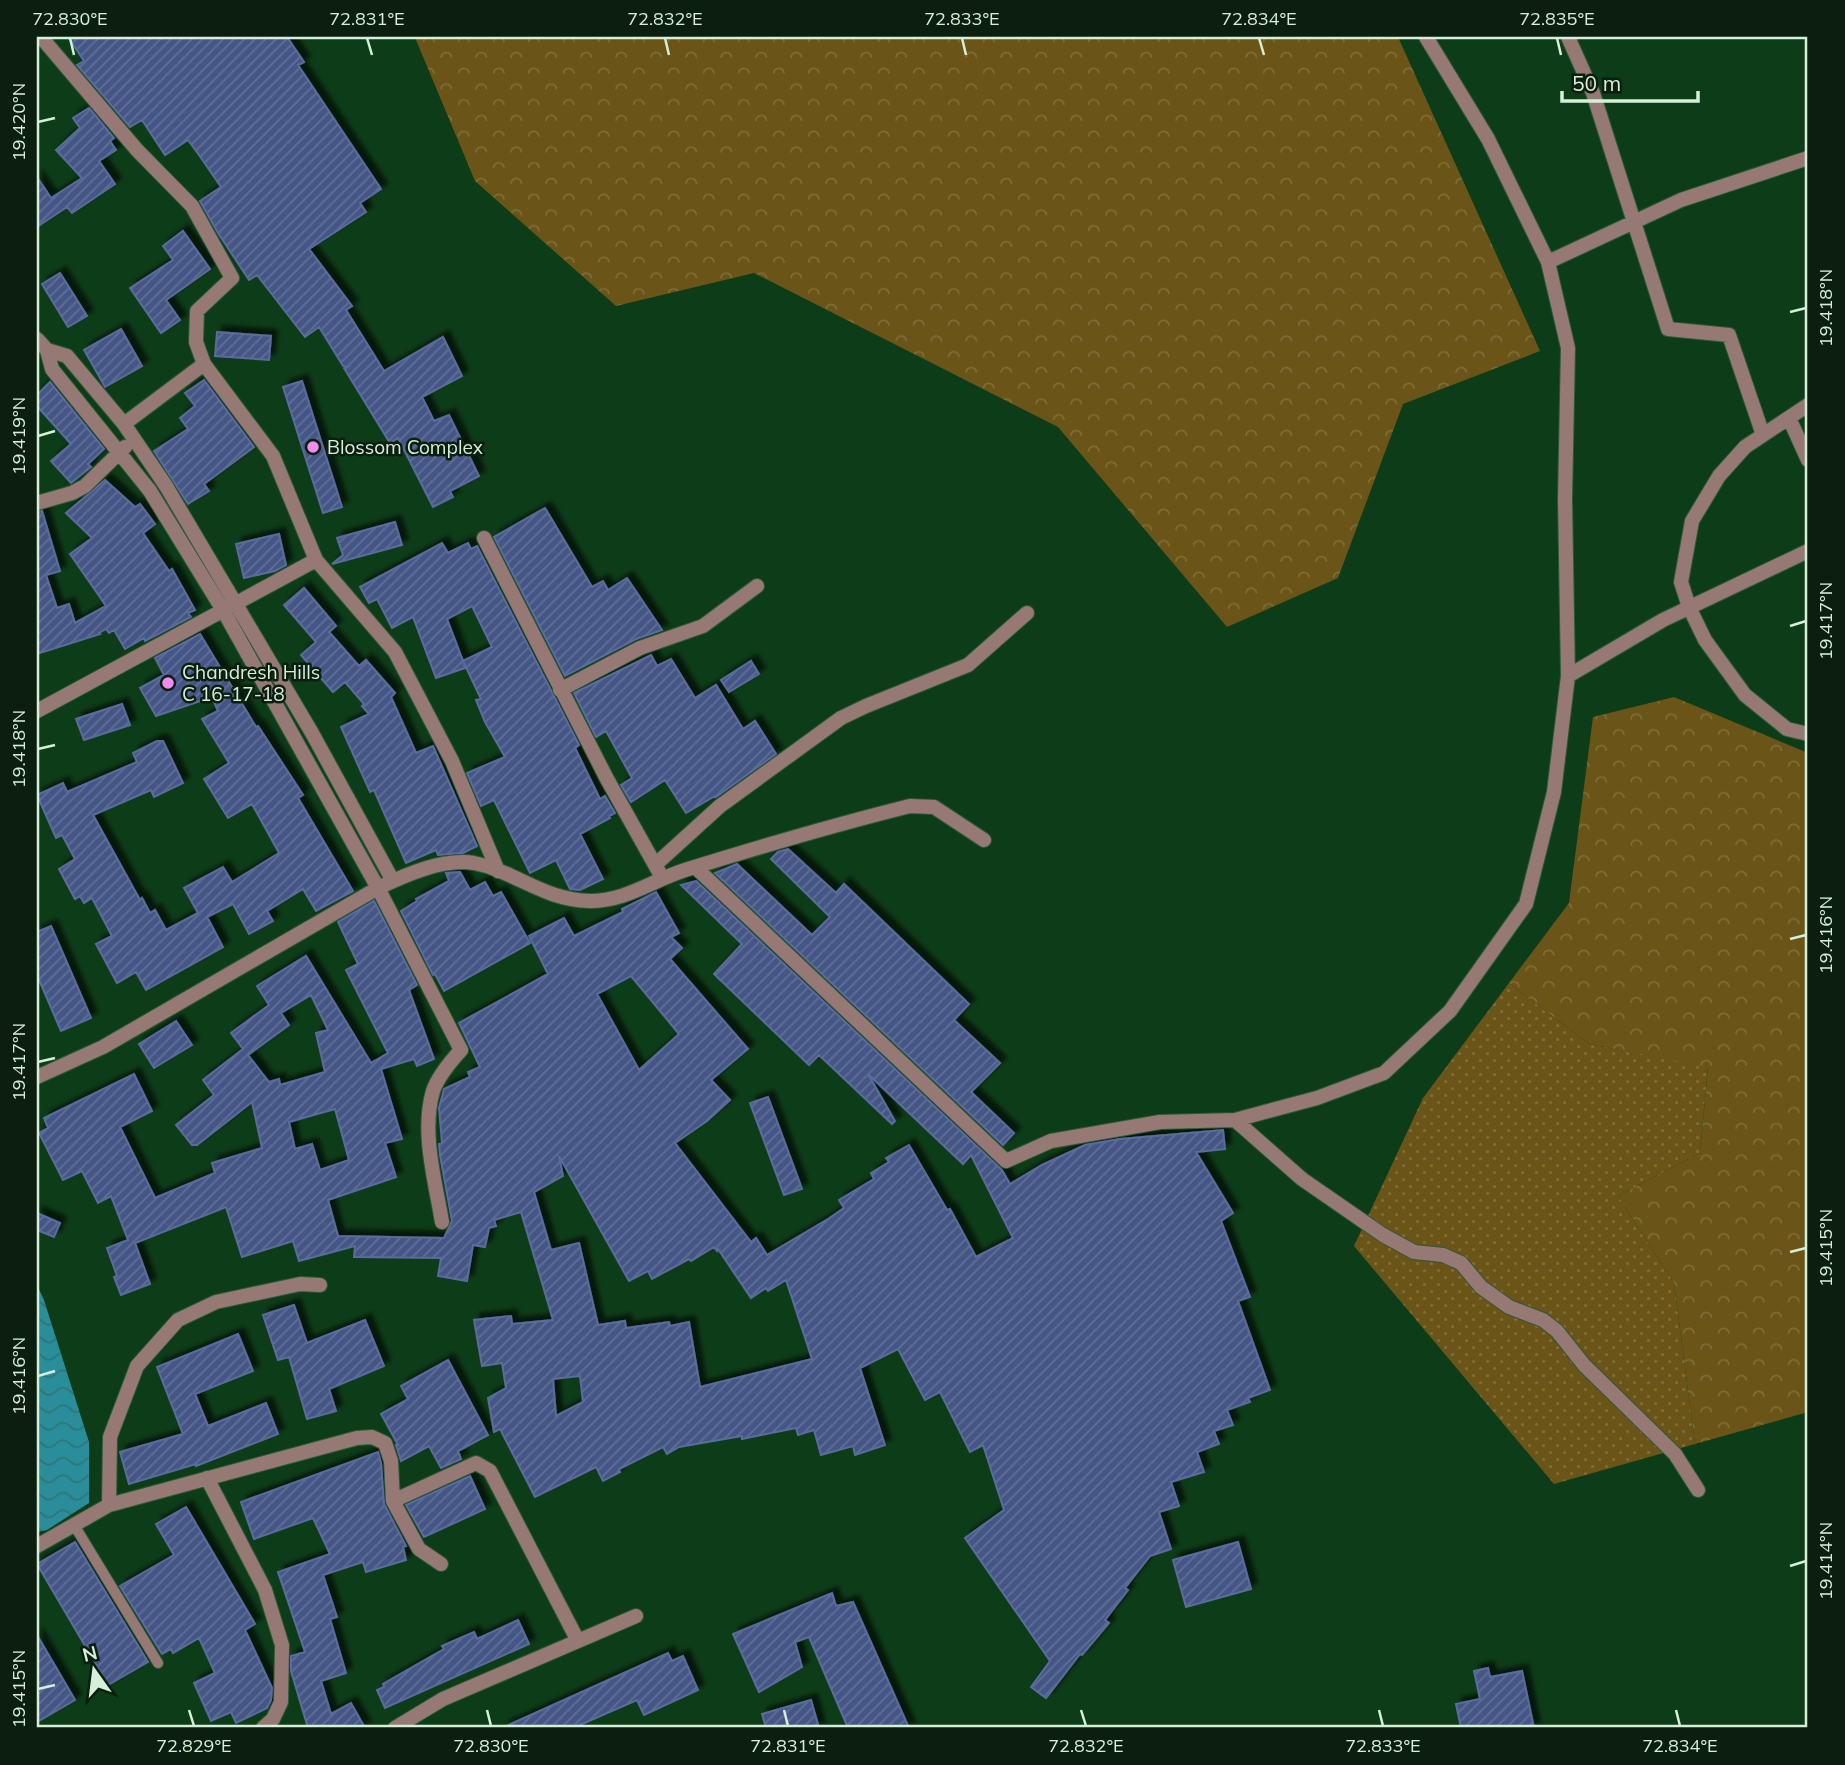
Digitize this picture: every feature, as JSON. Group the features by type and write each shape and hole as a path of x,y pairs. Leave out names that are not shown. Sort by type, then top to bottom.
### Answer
{"street":[{"path":"41,37 137,150 191,206 232,278 197,311 195,342 204,363 273,456 316,560 395,652 452,761 498,871"},
{"path":"695,867 1006,1161 1051,1141 1160,1122 1235,1119 1317,1098 1384,1073 1450,1011 1526,904 1554,792 1568,676 1565,499 1568,348 1548,262 1488,139 1426,37"},
{"path":"1568,37 1593,93 1668,329 1729,335 1763,435"},
{"path":"1548,262 1681,200 1808,158"},
{"path":"37,362 42,345"},
{"path":"42,345 67,356 124,424 166,486 461,1050 434,1089 429,1127 442,1222"},
{"path":"42,345 52,369 150,491 229,606 312,733 393,881"},
{"path":"124,424 204,363"},
{"path":"1808,405 1745,447 1719,476 1692,521 1681,582 1689,607 1705,640 1745,695 1787,729 1808,734"},
{"path":"1789,418 1808,460"},
{"path":"37,503 72,493 85,486 118,452 135,440"},
{"path":"484,538 560,690 663,879"},
{"path":"1568,676 1663,620 1808,551"},
{"path":"37,711 316,560"},
{"path":"560,690 640,648 703,626 757,586"},
{"path":"655,865 720,806 841,718 968,665 1027,613"},
{"path":"37,1076 103,1047 378,888 415,870 472,863 498,871 548,894 587,901 614,900 695,867 910,806 934,807 984,840"},
{"path":"1235,1119 1302,1180 1383,1235 1414,1252 1443,1255 1461,1263 1481,1287 1509,1307 1543,1320 1557,1331 1584,1365 1675,1454 1698,1490"},
{"path":"109,1505 110,1437 132,1378 137,1366 178,1320 216,1302 300,1284 320,1285"},
{"path":"37,1546 109,1505 357,1438 372,1437 385,1443 391,1461 393,1501 419,1549 441,1564"},
{"path":"393,1501 476,1463 490,1471 578,1641"},
{"path":"207,1478 265,1590 282,1645 281,1702 273,1719 263,1728"},
{"path":"395,1728 443,1699 636,1616"}],"lane":[{"path":"74,1525 158,1663"}],"green space":[{"path":"416,37 1398,37 1540,351 1403,404 1338,578 1227,627 1058,427 754,273 616,306 475,181"},
{"path":"1674,697 1808,753 1808,1412 1695,1444 1674,1283 1618,1196 1700,1153 1708,1067 1589,1044 1509,983 1569,903 1593,717"},
{"path":"1509,983 1589,1044 1708,1066 1700,1153 1618,1196 1674,1283 1695,1444 1554,1484 1354,1246 1423,1098"}],"water":[{"path":"37,1285 89,1442 89,1503 47,1530 37,1532"}],"building":[{"path":"68,37 287,37 304,62 298,65 381,189 360,203 366,212 309,249 352,306 346,310 384,371 443,337 462,376 422,397 434,421 449,415 479,476 450,491 453,497 433,507 398,438 390,443 344,368 347,367 343,366 319,327 305,337 257,275 249,280 200,201 221,187 188,140 165,155 142,120 130,127 77,65 84,61"},
{"path":"89,108 114,138 110,141 116,150 99,161 115,184 72,213 67,207 37,227 37,177 51,198 82,178 56,150 80,128 73,118"},
{"path":"183,231 210,269 166,300 180,320 161,333 130,288 173,260 163,246"},
{"path":"60,273 87,316 68,327 42,284"},
{"path":"121,329 142,366 105,387 84,350"},
{"path":"217,332 271,336 269,360 215,356"},
{"path":"204,380 254,447 204,484 209,491 188,504 154,451 188,429 180,418 195,406 185,393"},
{"name":"Blossom Complex","path":"302,381 342,507 323,513 283,387"},
{"path":"50,382 104,449 88,464 91,467 71,483 51,461 71,444 37,406 37,395"},
{"path":"105,480 135,507 140,504 155,524 143,533 169,571 172,569 195,610 188,613 191,617 125,649 114,630 109,633 106,629 100,634 37,654 37,512 42,511 60,571 46,575 57,608 69,604 75,623 106,606 70,554 92,538 66,513"},
{"path":"545,508 592,587 603,581 608,590 627,578 662,630 636,639 565,676 494,537"},
{"path":"395,522 402,545 332,564 343,555 337,538"},
{"path":"279,534 286,565 275,571 244,578 236,544"},
{"path":"442,543 448,553 468,543 471,549 477,546 579,745 575,748 600,799 605,796 615,813 580,834 603,879 580,890 570,889 556,860 530,873 494,800 481,806 467,773 505,757 485,722 476,700 481,699 463,661 465,668 436,678 413,617 392,628 377,599 369,603 360,587","holes":["472,606 492,647 463,661 447,619"]},
{"path":"304,588 336,626 329,632 359,666 366,660 395,693 391,697 416,753 433,746 477,846 463,853 438,855 436,850 406,863 374,790 370,792 341,727 369,714 362,706 364,704 345,682 333,692 301,655 316,642 284,605"},
{"path":"200,634 256,727 258,726 303,795 298,798 353,891 316,911 303,889 267,911 273,921 249,934 233,904 207,917 223,947 146,990 136,972 117,983 96,944 112,936 92,898 84,903 80,896 75,899 59,869 75,859 62,835 56,838 37,795 63,783 67,792 137,762 133,753 157,741 163,741 183,783 154,797 151,790 93,815 140,900 142,898 150,913 155,910 166,930 198,913 184,888 223,867 232,882 279,853 252,804 228,818 204,779 229,763 202,719 218,711 212,697 156,716 140,688 164,675 155,658"},
{"path":"651,655 657,666 671,659 695,698 716,685 743,729 755,721 776,754 716,797 686,813 665,780 631,802 621,785 632,778 606,731 596,737 574,693"},
{"path":"751,661 759,674 729,692 721,680"},
{"path":"122,704 130,725 84,740 76,719"},
{"path":"788,849 836,893 844,884 969,1004 954,1020 1000,1063 971,1092 1014,1133 1003,1145 715,873 737,864 812,935 830,917 771,859 778,852"},
{"path":"460,872 470,890 485,882 493,896 501,892 530,943 444,991 435,974 433,975 401,911 417,901 416,899 449,881 446,873"},
{"path":"696,881 1002,1170 1010,1184 1085,1145 1120,1139 1223,1130 1225,1149 1196,1152 1233,1213 1221,1221 1250,1297 1238,1301 1270,1390 1248,1398 1250,1402 1227,1410 1233,1425 1214,1431 1219,1444 1197,1452 1204,1472 1171,1482 1179,1506 1159,1512 1171,1549 1150,1556 1105,1620 1109,1623 1082,1655 1080,1654 1046,1698 1031,1687 1050,1661 965,1538 1004,1510 983,1445 970,1452 940,1392 925,1400 898,1349 860,1368 885,1445 855,1455 853,1446 821,1455 814,1430 798,1435 796,1428 742,1439 742,1436 679,1447 667,1454 663,1447 619,1469 620,1472 603,1481 596,1467 535,1497 500,1429 494,1432 488,1398 506,1388 502,1363 482,1366 474,1320 511,1316 512,1324 553,1320 521,1212 494,1220 496,1226 489,1228 485,1247 473,1245 467,1281 438,1276 441,1258 354,1257 355,1246 299,1261 293,1241 242,1257 226,1207 135,1243 150,1284 121,1295 107,1248 128,1240 111,1196 98,1203 82,1171 63,1180 39,1133 48,1128 44,1118 134,1074 152,1111 120,1127 155,1198 215,1173 212,1163 262,1148 252,1102 197,1145 192,1145 176,1125 214,1095 203,1080 243,1049 231,1033 269,1005 257,986 306,956 371,1063 388,1053 346,970 358,964 338,922 374,901 417,985 409,990 434,1059 417,1066 414,1059 381,1069 402,1139 385,1143 396,1177 328,1200 338,1236 444,1238 452,1221 440,1155 439,1144 442,1143 439,1108 444,1089 470,1077 468,1072 480,1067 459,1023 548,974 529,936 564,918 574,936 656,892 679,933 671,937 682,948 670,959 748,1049 711,1080 730,1100 707,1121 675,1143 751,1242 756,1238 767,1255 828,1219 844,1208 839,1200 874,1179 871,1173 889,1162 886,1158 909,1145 947,1210 950,1209 976,1257 1013,1238 971,1155 963,1164 868,1074 895,1121 892,1124 819,1055 809,1065 714,974 742,944 681,885","holes":["631,976 679,1034 639,1070 597,994","311,995 328,1030 316,1033 325,1072 280,1085 279,1079 269,1082 248,1055 289,1025 281,1013","335,1109 349,1160 320,1170 312,1144 295,1149 289,1122","559,1156 629,1281 648,1271 652,1279 714,1247 751,1298 786,1280 812,1359 700,1387 689,1322 670,1326 669,1322 626,1328 625,1321 598,1325 579,1243 551,1250 534,1192 563,1176","580,1376 583,1402 556,1416 553,1379"]},
{"path":"51,926 91,1018 61,1031 37,975 37,932"},
{"path":"176,1021 192,1045 154,1068 139,1044"},
{"path":"768,1097 802,1189 784,1195 750,1103"},
{"path":"37,1213 60,1223 54,1237 37,1230"},
{"path":"294,1305 307,1343 365,1320 384,1366 329,1389 336,1411 307,1419 289,1357 278,1360 263,1315"},
{"path":"238,1334 253,1371 195,1394 208,1426 266,1403 278,1434 196,1466 129,1484 120,1452 183,1434 157,1367"},
{"path":"448,1360 488,1435 458,1451 461,1459 441,1468 429,1446 401,1461 398,1445 381,1414 408,1399 401,1386"},
{"path":"378,1452 384,1504 406,1546 403,1547 406,1560 366,1572 363,1562 323,1575 337,1617 330,1619 346,1673 321,1681 331,1714 351,1703 365,1728 308,1728 291,1671 291,1656 305,1652 278,1572 330,1554 313,1518 254,1539 241,1502"},
{"path":"470,1476 485,1509 424,1537 406,1505"},
{"path":"186,1507 255,1624 245,1630 272,1688 267,1708 236,1723 231,1712 211,1721 194,1683 215,1673 199,1638 173,1653 171,1649 162,1654 120,1586 174,1555 156,1524"},
{"path":"75,1542 148,1662 108,1685 37,1564"},
{"path":"1238,1542 1251,1589 1186,1607 1173,1560"},
{"path":"832,1593 836,1606 853,1602 909,1728 848,1728 809,1637 795,1642 802,1667 759,1692 733,1634"},
{"path":"518,1620 529,1644 385,1708 377,1690 384,1687 383,1684 444,1649 442,1646 474,1632 477,1639"},
{"path":"37,1635 75,1700 37,1722"},
{"path":"668,1653 672,1661 683,1656 698,1690 644,1715 637,1700 573,1728 502,1728"},
{"path":"1488,1668 1490,1677 1522,1671 1534,1728 1461,1728 1456,1704 1480,1699 1474,1671"},
{"path":"811,1700 819,1728 766,1728 762,1714"}],"place":[{"name":"Blossom Complex","path":"313,447"},
{"name":"Chandresh Hills C 16-17-18","path":"168,683"}]}
